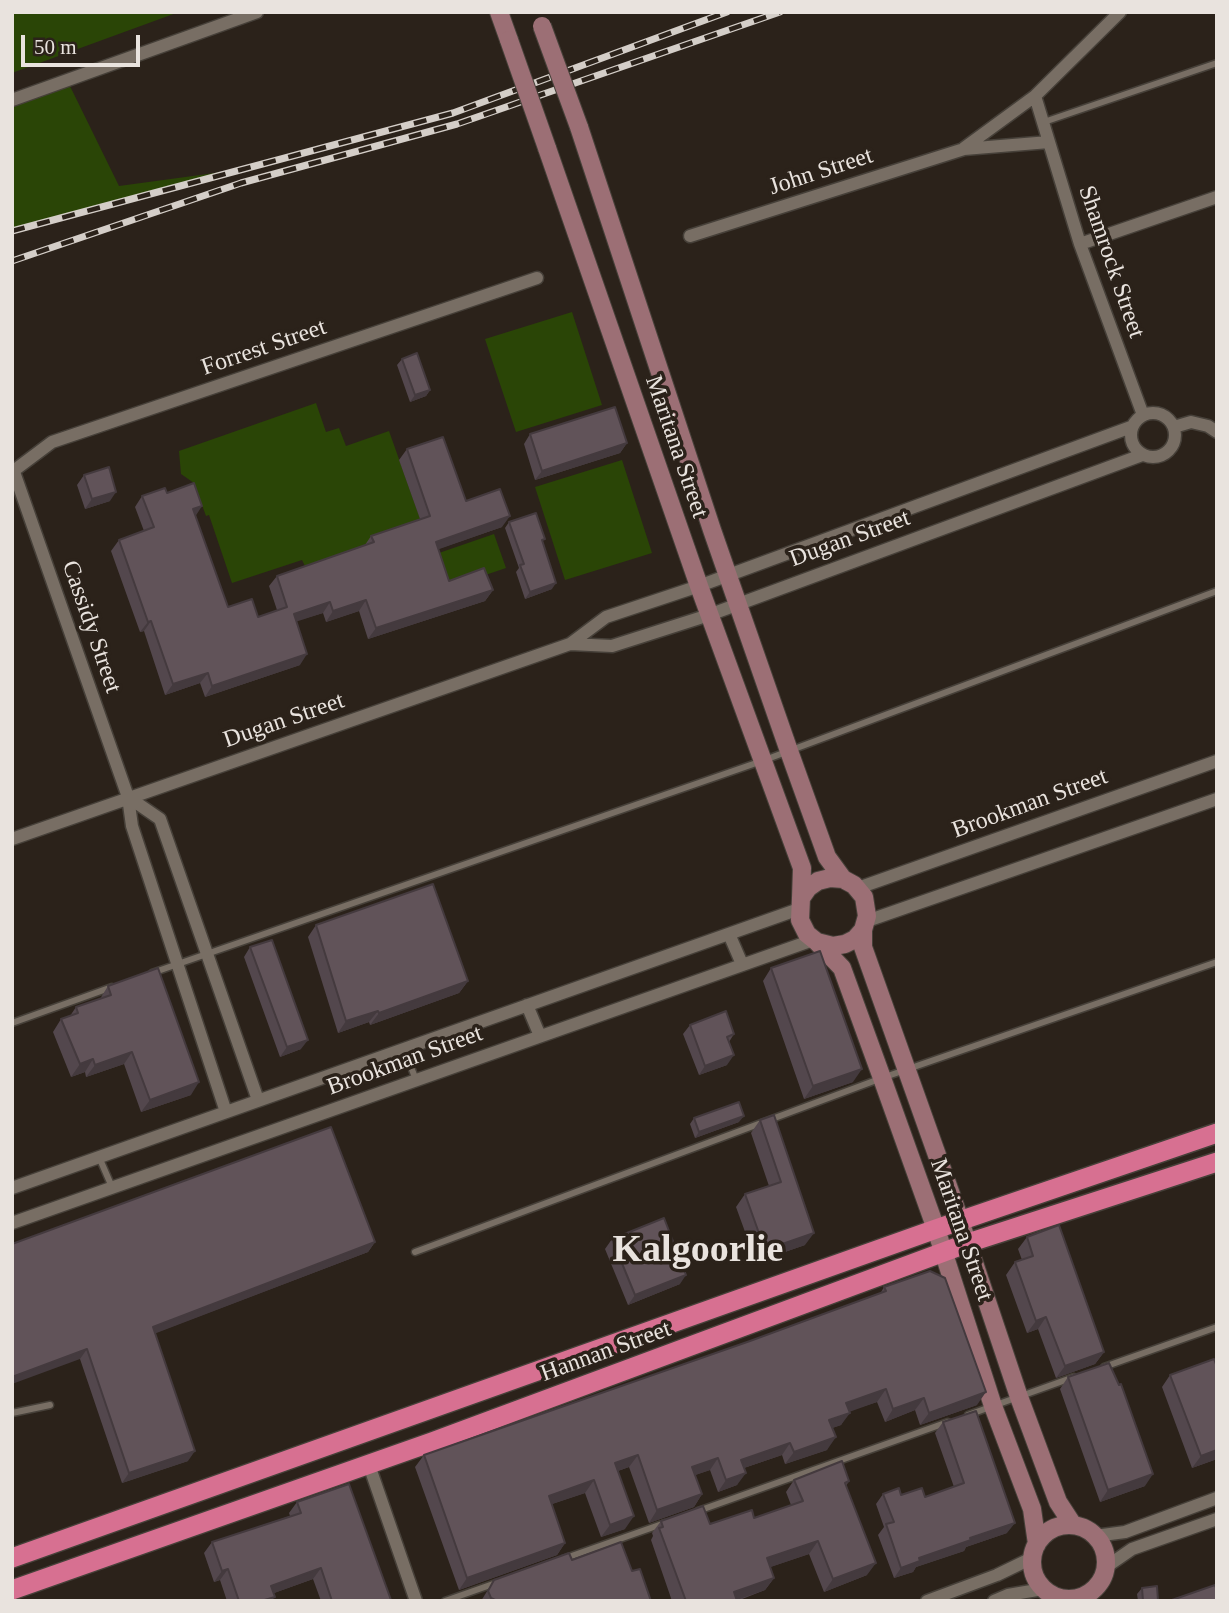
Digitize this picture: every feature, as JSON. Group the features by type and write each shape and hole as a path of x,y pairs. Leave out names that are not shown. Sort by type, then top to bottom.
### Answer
{"highway":[{"name":"Hannan Street","path":"12,1558 960,1221 1217,1133"},
{"name":"Hannan Street","path":"12,1590 369,1465 943,1252 1217,1162"}],"main road":[{"name":"Maritana Street","path":"499,12 709,615 802,868 800,904"},
{"name":"Maritana Street","path":"540,19 579,127 789,751 827,857 850,884"},
{"path":"830,878 850,884 864,897 867,909 865,925 855,939 845,944 833,946 815,941 807,934 800,920 800,904 808,888 818,881 830,878"},
{"name":"Maritana Street","path":"865,925 863,947 1019,1397 1058,1502 1073,1525"},
{"name":"Maritana Street","path":"815,941 842,968 882,1078 936,1230 993,1406 1032,1509 1034,1551"},
{"path":"1073,1525 1095,1536 1105,1552 1106,1567 1098,1593 1061,1600 1043,1589 1033,1572 1034,1551 1050,1530 1073,1525"}],"street":[{"path":"12,100 257,12"},
{"name":"John Street","path":"964,149 1035,96 1120,12"},
{"name":"Shamrock Street","path":"1035,96 1080,244 1143,415"},
{"name":"John Street","path":"690,236 964,149 1049,142"},
{"path":"1080,244 1217,197"},
{"name":"Forrest Street","path":"13,472 52,442 537,278"},
{"path":"1155,413 1166,417 1174,427 1172,448 1163,455 1153,458 1142,456 1131,443 1131,427 1143,415 1155,413"},
{"path":"1174,427 1191,422 1208,426 1217,432"},
{"name":"Dugan Street","path":"12,839 570,644 606,617 728,576 1131,427"},
{"name":"Dugan Street","path":"570,644 612,646 709,615 1142,456"},
{"name":"Cassidy Street","path":"13,472 128,797 132,826 226,1112"},
{"name":"Brookman Street","path":"850,884 1217,761"},
{"path":"128,797 160,819 258,1100"},
{"path":"865,925 1217,799"},
{"name":"Brookman Street","path":"12,1188 729,933 800,904"},
{"path":"729,933 742,964"},
{"name":"Brookman Street","path":"12,1223 742,964 815,941"},
{"path":"527,1005 540,1036"},
{"path":"369,1465 416,1601"},
{"path":"1095,1536 1125,1532 1217,1498"},
{"path":"1106,1567 1132,1549 1217,1519"},
{"path":"927,1601 997,1575 1034,1551"},
{"path":"994,1601 1008,1595 1043,1589"}],"lane":[{"path":"1044,122 1217,63"},
{"path":"139,977 762,761 1217,591"},
{"path":"415,1252 882,1078 1217,962"},
{"path":"12,1023 114,986"},
{"path":"404,1049 416,1080"},
{"path":"99,1157 113,1188"},
{"path":"1101,1368 1217,1327"},
{"path":"963,1417 1088,1372"},
{"path":"12,1413 50,1405"},
{"path":"693,1513 950,1421"},
{"path":"550,1564 667,1522"},
{"path":"446,1601 498,1582"}],"green space":[{"path":"12,12 179,12 12,73"},
{"path":"67,80 119,186 237,170 12,231 12,100"},
{"path":"572,312 602,405 516,432 485,339"},
{"path":"316,403 326,432 339,428 346,446 389,431 422,524 436,554 494,534 506,568 441,590 305,566 302,560 232,583 209,515 206,516 194,483 181,474 179,451"},
{"path":"622,460 652,553 565,580 535,487"}],"building":[{"path":"417,353 430,390 415,395 402,359"},
{"path":"615,407 627,443 542,471 530,434"},
{"path":"443,437 466,501 500,489 510,516 436,542 449,581 484,568 493,590 376,628 366,600 333,611 330,602 294,614 307,654 212,686 208,673 173,684 119,540 154,527 142,496 165,488 167,493 194,483 202,506 193,509 228,607 252,599 258,617 287,607 277,576 374,542 371,536 430,516 407,449"},
{"path":"109,467 116,492 92,499 84,475"},
{"path":"536,513 556,583 530,592 520,565 524,564 509,522"},
{"path":"433,884 468,981 379,1013 378,1011 346,1021 316,925"},
{"path":"272,940 308,1040 287,1047 250,947"},
{"path":"820,951 862,1069 813,1086 771,968"},
{"path":"158,968 199,1082 150,1100 132,1052 95,1065 93,1059 80,1064 61,1019 78,1013 76,1007 111,995 108,986"},
{"path":"726,1011 734,1034 727,1037 734,1055 705,1066 690,1025"},
{"path":"739,1102 744,1116 699,1132 694,1118"},
{"path":"774,1115 814,1233 765,1250 745,1194 781,1182 760,1120"},
{"path":"331,1127 375,1242 153,1327 195,1451 129,1473 87,1349 12,1377 12,1244"},
{"path":"664,1218 686,1275 635,1295 612,1239"},
{"path":"1059,1225 1104,1352 1065,1366 1046,1317 1036,1321 1015,1262 1033,1256 1027,1237"},
{"path":"930,1271 945,1278 986,1392 929,1413 924,1398 893,1409 886,1389 846,1403 850,1413 829,1420 836,1437 794,1452 790,1443 741,1460 746,1473 726,1480 718,1458 692,1467 702,1494 657,1510 638,1455 615,1463 634,1516 610,1525 594,1480 549,1496 565,1543 467,1578 424,1455 750,1341 886,1291 884,1287"},
{"path":"1214,1359 1217,1367 1217,1450 1201,1456 1170,1375"},
{"path":"1109,1363 1119,1385 1121,1384 1153,1474 1108,1490 1068,1377"},
{"path":"976,1411 1015,1523 919,1558 920,1561 901,1568 886,1524 894,1522 883,1494 899,1488 901,1495 922,1488 925,1497 964,1483 943,1422"},
{"path":"842,1461 849,1481 845,1483 876,1563 833,1579 818,1541 767,1558 774,1578 734,1592 737,1601 686,1601 659,1528 663,1527 661,1521 703,1506 710,1524 752,1510 754,1518 803,1501 794,1480"},
{"path":"349,1484 391,1600 332,1601 321,1568 271,1586 275,1597 261,1601 239,1601 228,1569 222,1571 212,1542 301,1513 297,1502"},
{"path":"621,1542 632,1571 640,1569 651,1601 497,1601 491,1598 488,1591 494,1580 569,1553 572,1560"},
{"path":"1215,1585 1217,1601 1169,1601"},
{"path":"1157,1586 1158,1601 1143,1601 1142,1588"}],"railway":[{"path":"12,231 453,113 727,12"},
{"path":"12,261 241,183 457,124 780,12"}],"district":[{"name":"Kalgoorlie","path":"698,1251"}]}
